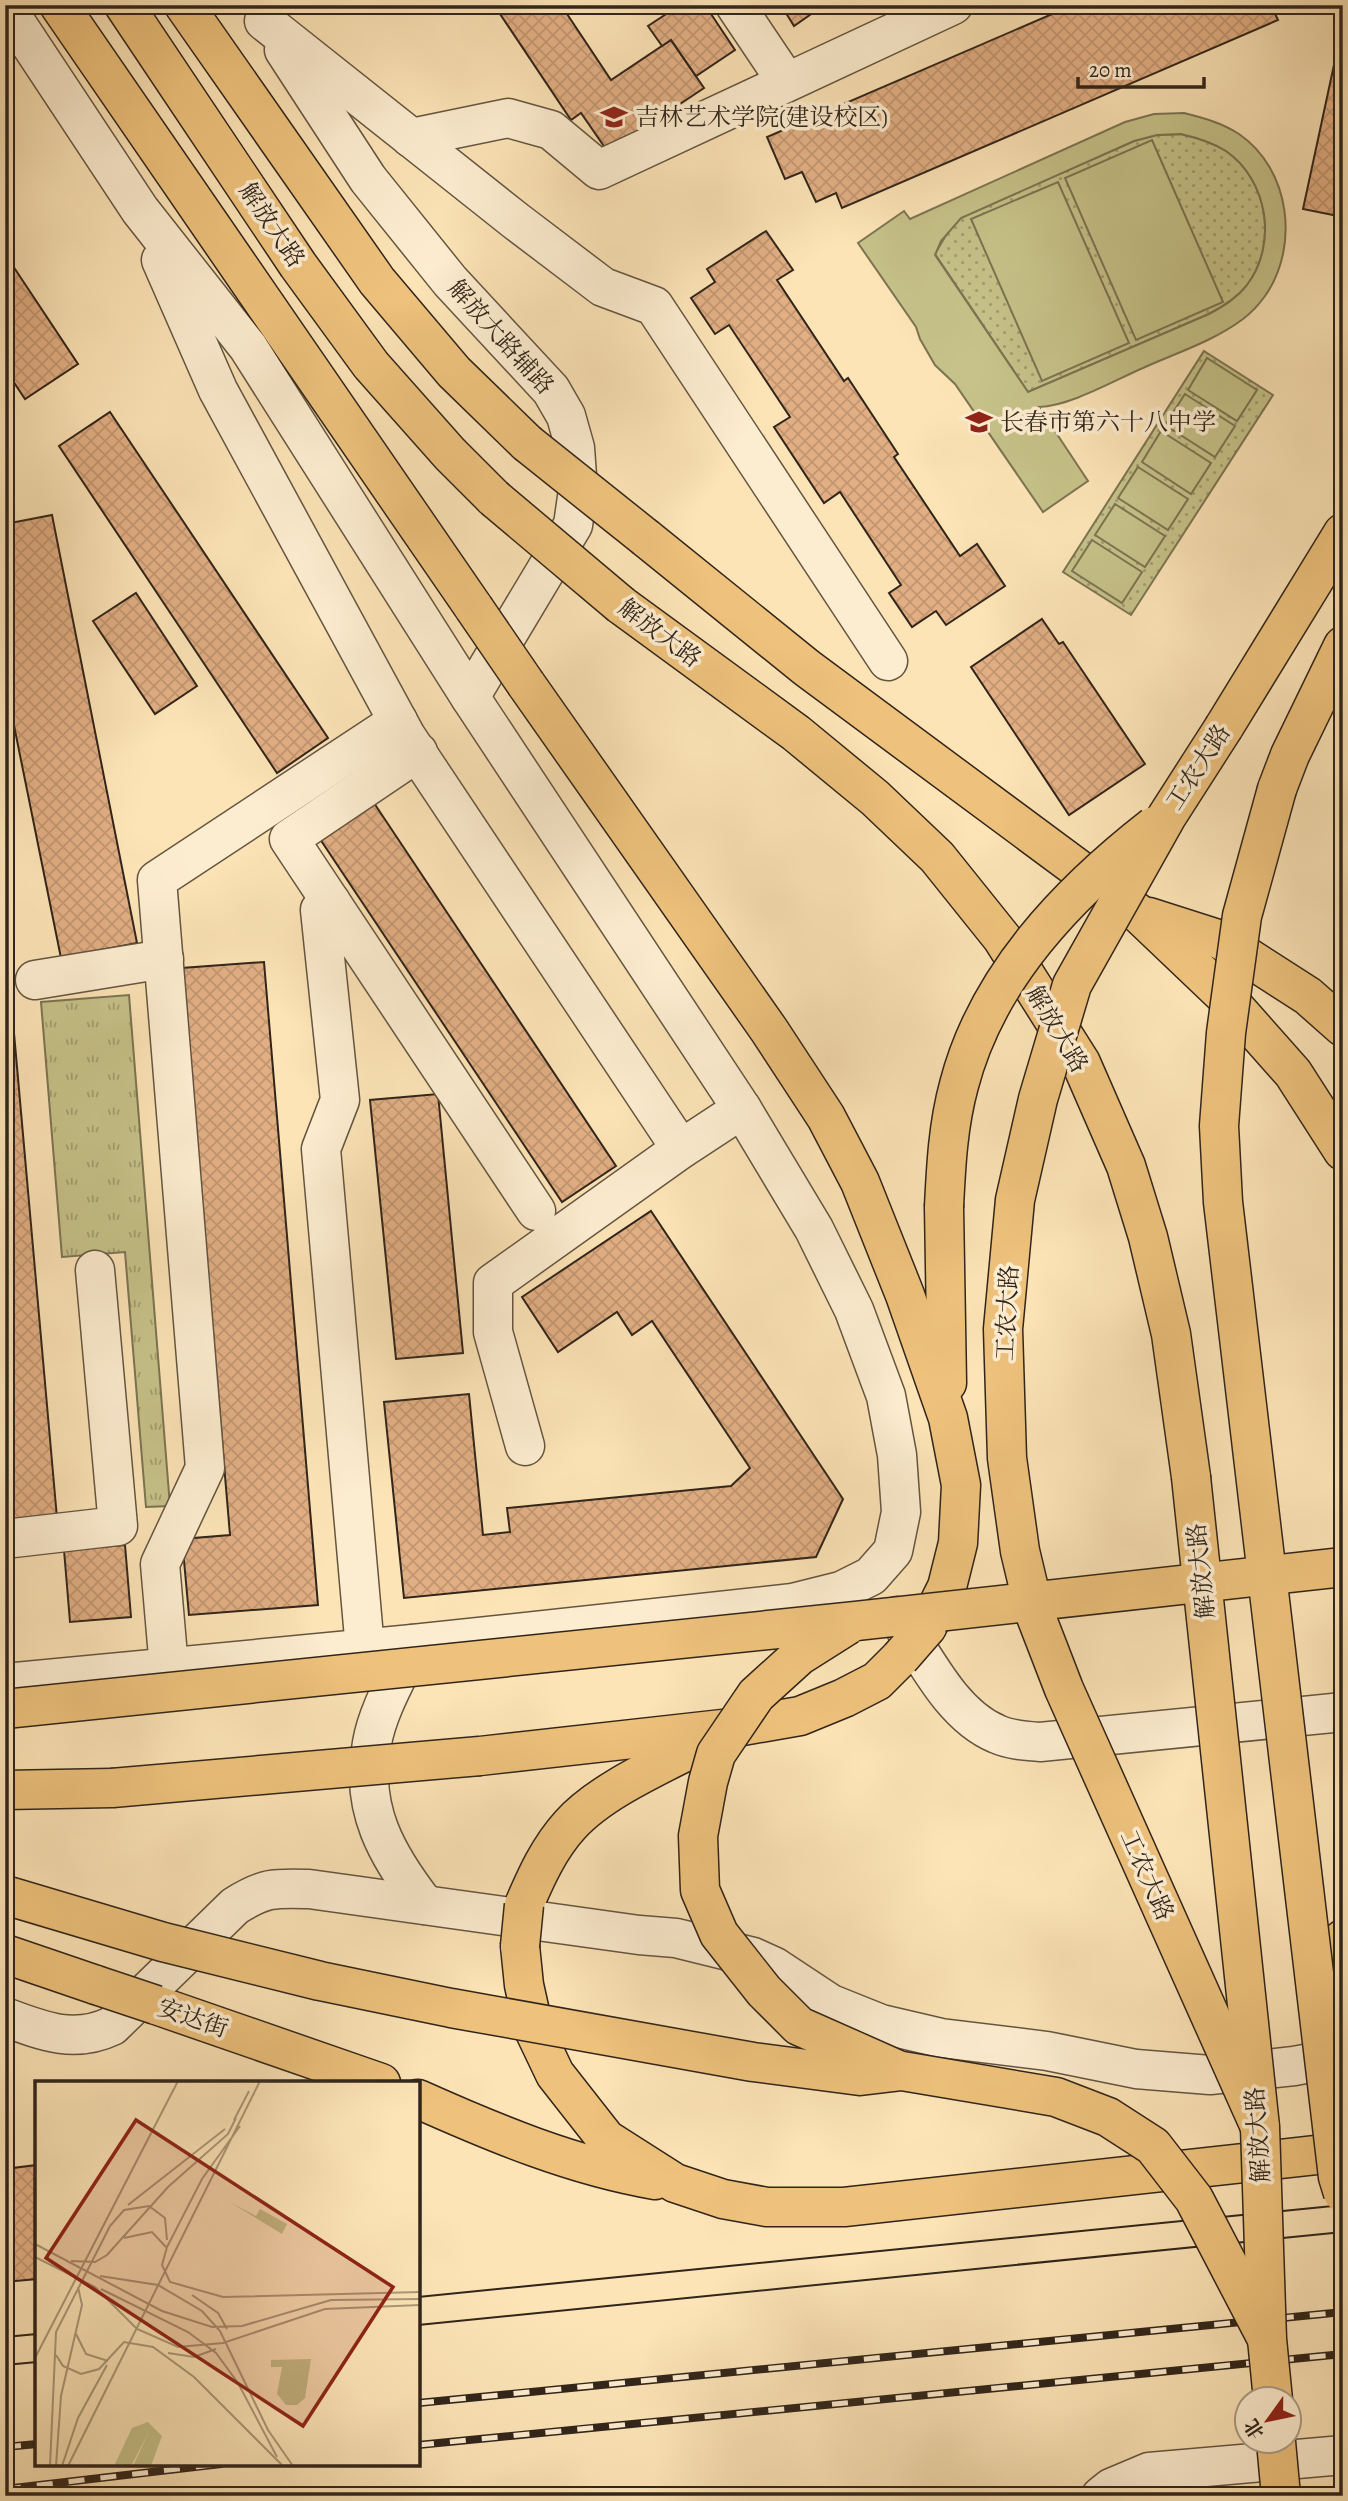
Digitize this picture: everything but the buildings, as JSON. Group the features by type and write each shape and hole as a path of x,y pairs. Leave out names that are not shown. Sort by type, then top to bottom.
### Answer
{"main road":[{"path":"5,1790 111,1788 480,1756 731,1728 800,1716 877,1681 927,1627 947,1587 958,1543 961,1485 948,1418 905,1295 865,1194 825,1117 769,1030 526,684 59,5"},
{"name":"解放大路","path":"124,5 298,265 371,365 450,454 494,498 621,605 796,733 875,798 937,857 1002,938 1081,1063 1126,1166 1148,1237 1171,1334 1191,1477 1260,2127 1267,2339 1272,2386"},
{"path":"184,5 377,281 454,372 527,443 807,668 1139,914 1223,994 1293,1073 1343,1151"},
{"name":"工农大路","path":"1260,2127 1064,1689 1035,1614 1020,1551 1007,1458 1004,1316 1015,1199 1038,1099 1072,985 1167,816 1343,533"},
{"path":"1343,646 1290,755 1277,789 1242,916 1226,1033 1219,1125 1223,1202 1332,2046 1338,2177 1343,2193"},
{"path":"948,1418 944,1207 948,1139 959,1084 978,1031 1001,986 1052,918 1108,862 1167,816"},
{"path":"1139,914 1221,940 1308,996 1343,1027"},
{"path":"5,1709 856,1621 1343,1567"},
{"path":"856,1621 799,1656 756,1695 716,1754 698,1836 700,1890 719,1934 764,1991 799,2026 902,2071 1056,2097 1108,2117 1153,2146 1194,2199 1267,2339"},
{"path":"675,2183 606,2138 555,2074 534,2030 524,1985 520,1947 524,1905 542,1863 570,1824 605,1795 731,1728"},
{"path":"5,1895 163,1942 320,1981 451,2008 766,2064 860,2077 902,2071"},
{"path":"1332,2046 1343,1939"},
{"name":"安达街","path":"5,1954 375,2081"},
{"path":"420,2100 486,2129 615,2173 675,2183 723,2199 767,2207 844,2207 1343,2152"},
{"path":"1278,2456 1282,2496"}],"street":[{"path":"735,5 786,81"},
{"path":"411,138 508,118 551,130 599,170 954,5"},
{"path":"5,6 139,210 248,347 470,697 742,1109 814,1230 854,1310 886,1396 897,1455 901,1512 893,1551 871,1576 841,1591 793,1603 5,1684"},
{"path":"260,13 411,138 603,287 654,306 888,661"},
{"name":"解放大路辅路","path":"260,13 369,179 450,281 551,390 566,416 575,448 578,489 573,525 470,697"},
{"path":"139,210 218,390 408,737 681,1149"},
{"path":"408,737 289,839 536,1211"},
{"path":"170,1668 160,1564 205,1468 157,880 408,737"},
{"path":"331,902 320,910 340,1100 321,1149 365,1649"},
{"path":"35,981 164,959"},
{"path":"525,1447 493,1332 493,1283 681,1149 742,1109"},
{"path":"5,1539 118,1526 95,1270"},
{"path":"871,1576 954,1702 980,1726 1000,1735 1040,1742 1343,1712"},
{"path":"413,1644 372,1741 368,1776 371,1804 379,1832 399,1872 425,1905"},
{"path":"5,2017 39,2030 73,2036 95,2034 112,2026 235,1906 252,1895 272,1888 309,1889 676,1938 752,1956 775,1967 831,2004 881,2024 941,2038 1047,2051 1136,2069 1200,2074 1294,2066 1332,2046"},
{"path":"1101,2496 1111,2488 1149,2472 1343,2455"}],"green space":[{"path":"1184,113 1213,121 1239,134 1256,149 1270,167 1279,187 1286,232 1283,255 1265,296 1249,314 1232,327 1091,392 1051,406 1039,407 1088,481 1043,512 955,384 935,365 916,327 858,243 904,211 910,219 1125,122 1154,114","holes":["1181,134 1226,151 1240,163 1251,178 1264,214 1263,251 1257,269 1239,294 1209,314 1028,392 935,255 941,241 961,218 1134,141 1157,135"]},
{"path":"1181,134 1226,151 1240,163 1251,178 1264,214 1263,251 1257,269 1239,294 1209,314 1028,392 935,254 949,230 960,218 1134,141 1157,135"},
{"path":"1152,140 1223,302 1136,340 1065,178"},
{"path":"1058,182 1129,343 1042,381 971,219"},
{"path":"1204,351 1273,395 1131,615 1063,572"},
{"path":"1207,358 1257,390 1237,421 1188,390"},
{"path":"1185,394 1235,426 1215,457 1165,425"},
{"path":"1161,431 1211,463 1191,494 1142,462"},
{"path":"1138,467 1188,499 1168,530 1118,498"},
{"path":"1115,504 1165,536 1145,567 1095,535"},
{"path":"1092,540 1142,572 1122,603 1072,571"},
{"path":"129,995 170,1506 146,1507 125,1252 62,1257 41,1002"}],"tram line":[{"path":"420,2297 1343,2205"},
{"path":"420,2325 1343,2232"},
{"path":"5,2337 35,2334"},
{"path":"5,2365 35,2362"}],"railway":[{"path":"420,2403 1343,2312"},
{"path":"420,2445 1343,2354"},
{"path":"5,2447 35,2444"},
{"path":"5,2489 204,2466"}],"place":[{"name":"吉林艺术学院(建设校区)","path":"614,117"},
{"name":"长春市第六十八中学","path":"979,422"}]}
